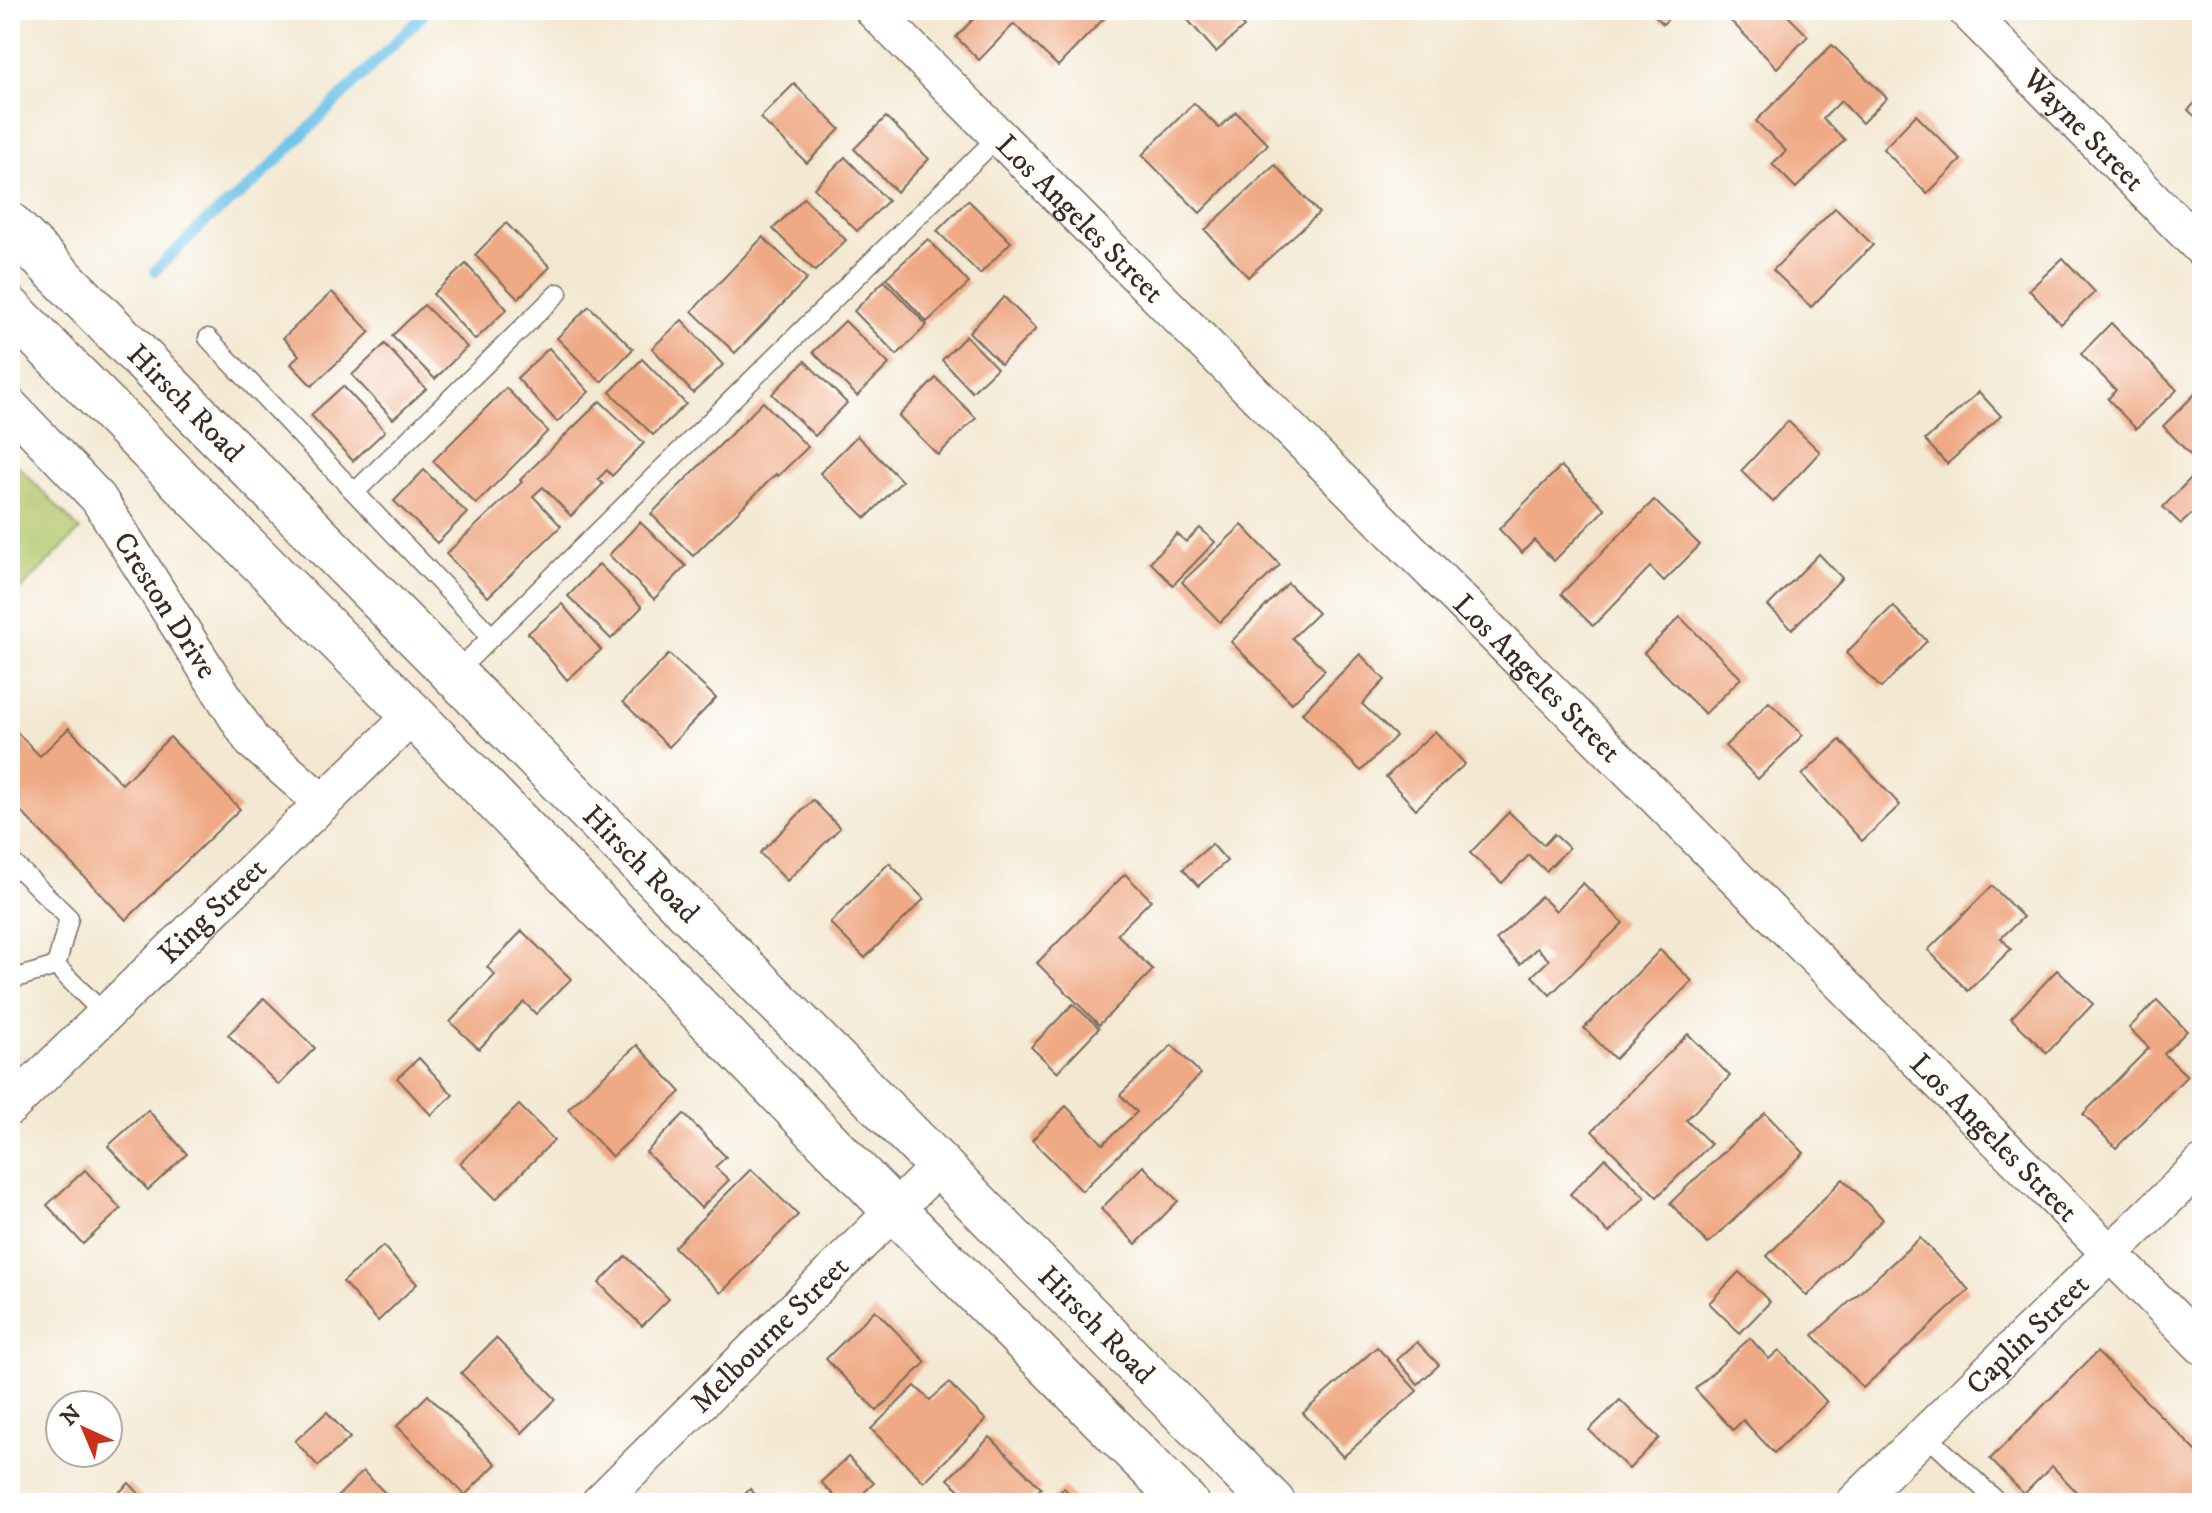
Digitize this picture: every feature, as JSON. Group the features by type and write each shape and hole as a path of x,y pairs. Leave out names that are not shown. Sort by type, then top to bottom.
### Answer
{"main road":[{"name":"Hirsch Road","path":"10,225 1273,1503"},
{"name":"Hirsch Road","path":"10,309 413,715 894,1210 1186,1503"}],"street":[{"name":"Los Angeles Street","path":"873,10 2202,1346"},
{"name":"Wayne Street","path":"1966,10 2202,249"},
{"name":"Creston Drive","path":"10,406 98,498 252,741 323,803"},
{"name":"King Street","path":"10,1107 413,715"},
{"name":"Caplin Street","path":"1854,1503 2202,1164"},
{"name":"Melbourne Street","path":"599,1503 939,1166"}],"lane":[{"path":"454,674 999,136"},
{"path":"355,492 558,293"},
{"path":"208,338 492,637"},
{"path":"10,860 69,918 56,966"},
{"path":"56,966 105,1015"},
{"path":"10,980 56,966"},
{"path":"1925,1434 1999,1503"}],"green space":[{"path":"12,460 80,530 10,600 10,462"}],"building":[{"path":"982,10 997,10 1004,17 1011,10 1112,10 1058,66 1014,24 979,60 956,37"},
{"path":"1200,10 1229,10 1244,27 1216,52 1188,20"},
{"path":"1650,10 1677,10 1663,24"},
{"path":"1738,10 1782,10 1808,36 1777,68 1729,19"},
{"path":"1832,45 1887,98 1862,123 1841,101 1823,119 1845,140 1796,188 1772,164 1786,151 1756,121"},
{"path":"794,84 840,129 807,163 760,118"},
{"path":"2202,96 2202,123 2188,110"},
{"path":"1194,103 1219,128 1236,112 1268,144 1200,213 1142,155"},
{"path":"1916,115 1961,160 1927,194 1883,149"},
{"path":"886,117 929,159 897,192 854,149"},
{"path":"845,157 888,201 857,231 814,188"},
{"path":"1275,165 1319,213 1248,277 1205,230"},
{"path":"804,198 846,240 815,271 773,229"},
{"path":"968,200 1011,242 980,274 937,231"},
{"path":"1835,208 1873,245 1811,307 1773,270"},
{"path":"506,223 550,267 518,299 475,255"},
{"path":"763,237 807,279 735,353 692,311"},
{"path":"928,239 969,283 927,322 886,278"},
{"path":"2063,258 2095,292 2061,324 2029,290"},
{"path":"466,264 507,309 475,340 433,294"},
{"path":"884,281 927,325 897,355 854,311"},
{"path":"332,292 370,332 312,386 291,364 299,355 283,338"},
{"path":"1004,297 1036,329 1001,364 969,332"},
{"path":"424,305 467,347 435,379 392,336"},
{"path":"589,306 633,349 601,382 557,338"},
{"path":"682,320 723,365 693,393 652,348"},
{"path":"845,321 889,364 857,396 813,352"},
{"path":"2111,323 2177,390 2136,429 2108,399 2116,390 2081,354"},
{"path":"966,336 997,368 972,392 942,360"},
{"path":"385,344 426,389 393,419 352,375"},
{"path":"549,348 589,392 557,422 517,378"},
{"path":"642,359 686,404 653,435 610,392"},
{"path":"805,361 847,403 815,436 772,394"},
{"path":"936,378 976,418 938,455 899,416"},
{"path":"343,386 385,431 353,461 311,415"},
{"path":"506,388 548,431 476,504 433,461"},
{"path":"1979,392 2001,416 1947,464 1925,440"},
{"path":"2196,393 2202,399 2200,465 2163,426"},
{"path":"600,401 644,443 612,476 607,470 598,479 603,484 571,516 543,487 533,496 561,526 488,597 446,554 522,482 520,480"},
{"path":"763,402 808,447 778,476 776,474 693,556 651,514"},
{"path":"1788,421 1820,452 1773,502 1741,471"},
{"path":"857,436 902,481 866,518 820,473"},
{"path":"1561,466 1605,509 1554,561 1534,540 1522,553 1499,529"},
{"path":"424,470 467,513 437,543 394,501"},
{"path":"2191,478 2202,490 2202,504 2181,524 2163,507"},
{"path":"1654,500 1700,545 1664,581 1650,567 1593,626 1561,594"},
{"path":"640,522 686,566 654,599 609,555"},
{"path":"1242,525 1280,565 1220,622 1182,582"},
{"path":"1200,528 1215,542 1173,585 1150,562 1177,534 1186,542"},
{"path":"1819,554 1842,578 1792,629 1768,606"},
{"path":"599,564 642,607 611,639 568,596"},
{"path":"1288,583 1318,613 1292,638 1325,670 1292,703 1231,642"},
{"path":"562,604 601,650 567,680 528,633"},
{"path":"1893,606 1927,641 1881,688 1846,653"},
{"path":"1680,617 1741,678 1705,714 1644,653"},
{"path":"669,654 716,698 669,747 623,702"},
{"path":"1360,654 1385,680 1362,704 1396,736 1361,771 1302,713"},
{"path":"1769,702 1803,735 1758,779 1725,746"},
{"path":"10,725 40,756 69,728 122,784 170,737 240,809 126,920 10,800"},
{"path":"1435,731 1465,764 1416,809 1386,777"},
{"path":"1840,740 1900,805 1862,841 1802,775"},
{"path":"813,800 840,828 787,881 760,853"},
{"path":"1509,812 1544,845 1554,834 1569,848 1546,871 1529,855 1502,883 1470,853"},
{"path":"1212,844 1227,861 1198,886 1183,869"},
{"path":"889,863 924,899 865,958 830,923"},
{"path":"1125,874 1151,900 1117,934 1153,970 1099,1025 1037,963"},
{"path":"1583,883 1623,923 1550,995 1532,976 1549,960 1537,948 1520,964 1496,940 1541,896 1556,911"},
{"path":"1992,886 2023,917 2001,938 2011,949 1968,991 1928,950"},
{"path":"522,931 571,979 536,1014 524,1002 479,1049 450,1022 495,975 487,967"},
{"path":"1660,950 1692,981 1615,1059 1584,1028"},
{"path":"2057,970 2093,1004 2047,1053 2011,1018"},
{"path":"264,998 315,1048 279,1085 228,1035"},
{"path":"2157,1000 2187,1031 2164,1054 2187,1076 2116,1148 2083,1114 2149,1048 2129,1028"},
{"path":"1073,1004 1099,1028 1057,1072 1031,1047"},
{"path":"1688,1034 1730,1076 1686,1120 1711,1144 1657,1197 1592,1131"},
{"path":"637,1045 681,1092 612,1157 568,1109"},
{"path":"1172,1045 1201,1074 1082,1191 1032,1140 1066,1106 1103,1144 1137,1112 1120,1095"},
{"path":"419,1058 453,1095 431,1115 397,1078"},
{"path":"519,1105 554,1140 496,1199 460,1163"},
{"path":"148,1110 187,1154 148,1190 108,1146"},
{"path":"1765,1113 1804,1153 1708,1244 1670,1203"},
{"path":"684,1114 726,1157 715,1167 729,1180 701,1208 646,1152"},
{"path":"1605,1158 1645,1197 1609,1233 1570,1194"},
{"path":"1143,1166 1178,1201 1136,1244 1101,1209"},
{"path":"751,1169 798,1215 721,1293 674,1247"},
{"path":"85,1170 121,1209 83,1244 47,1205"},
{"path":"1843,1179 1883,1219 1807,1296 1767,1256"},
{"path":"1920,1238 1969,1290 1863,1388 1813,1335"},
{"path":"383,1246 417,1284 378,1321 343,1282"},
{"path":"626,1256 669,1299 642,1326 599,1283"},
{"path":"1739,1272 1770,1302 1740,1333 1709,1303"},
{"path":"875,1310 926,1362 877,1411 826,1359"},
{"path":"496,1338 556,1399 522,1433 461,1373"},
{"path":"1750,1338 1769,1359 1779,1350 1827,1402 1774,1453 1743,1420 1733,1430 1695,1389"},
{"path":"1417,1342 1439,1365 1418,1384 1397,1360"},
{"path":"1377,1347 1417,1391 1343,1457 1303,1413"},
{"path":"2097,1352 2202,1457 2202,1503 2083,1503 2085,1501 2052,1466 2024,1494 1990,1459"},
{"path":"949,1383 986,1420 924,1482 871,1429 915,1386 930,1400"},
{"path":"428,1395 496,1464 465,1495 397,1426"},
{"path":"1620,1400 1659,1438 1629,1469 1589,1430"},
{"path":"327,1412 350,1438 318,1466 295,1441"},
{"path":"990,1437 1041,1488 1026,1503 973,1503 948,1479"},
{"path":"848,1457 874,1483 853,1503 841,1503 821,1482"},
{"path":"363,1471 395,1503 331,1503"},
{"path":"129,1483 148,1503 108,1503"},
{"path":"1064,1488 1079,1503 1049,1503"},
{"path":"750,1489 764,1503 736,1503"}],"waterway":[{"path":"155,271 204,223 254,183 428,10"}]}
